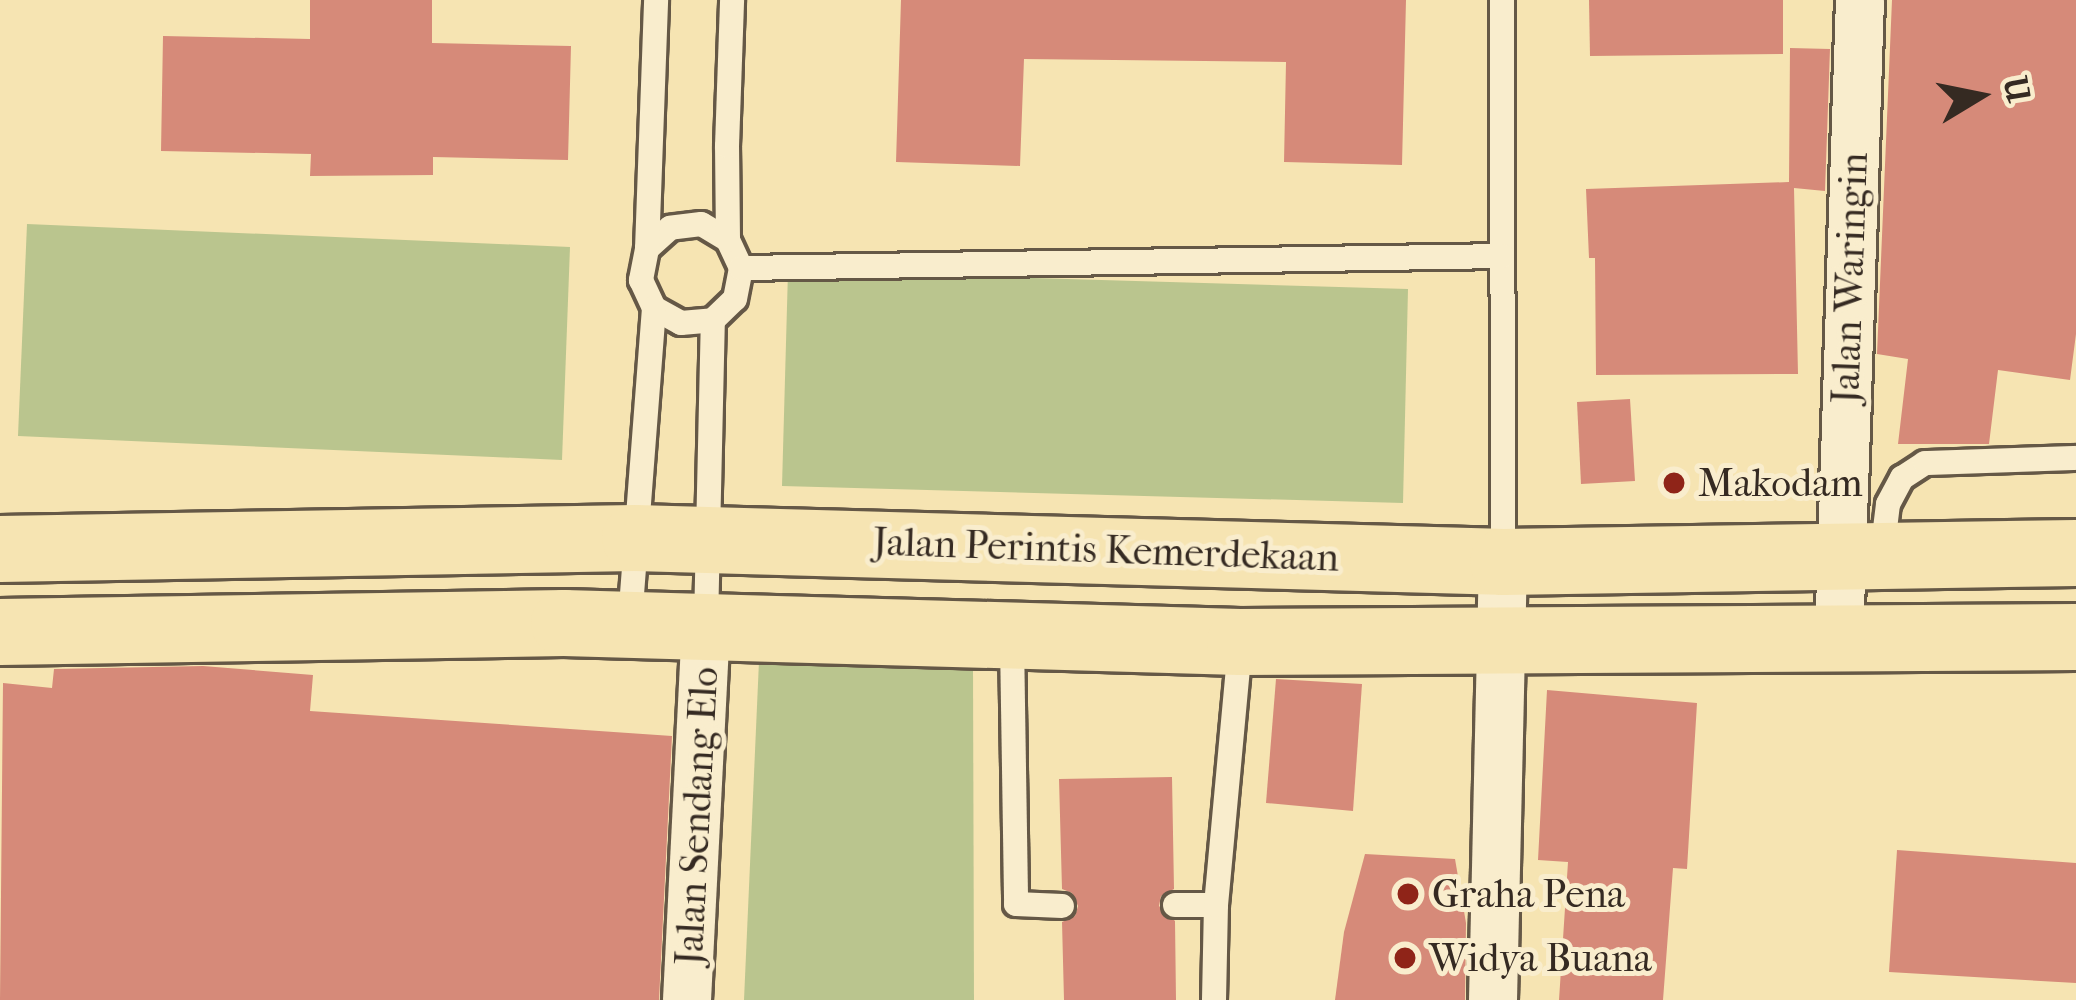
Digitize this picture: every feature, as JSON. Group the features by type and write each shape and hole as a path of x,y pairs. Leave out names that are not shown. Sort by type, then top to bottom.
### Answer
{"highway":[{"name":"Jalan Perintis Kemerdekaan","path":"0,549 635,538 1503,562 2076,553"},
{"path":"0,632 564,623 706,632 1240,642 2076,637"}],"street":[{"name":"Jalan Waringin","path":"1859,0 1861,556"},
{"path":"1839,640 1861,556"},
{"path":"1493,1000 1503,562"},
{"name":"Jalan Sendang Elo","path":"687,1000 706,632"}],"lane":[{"path":"629,628 654,308 641,280 647,249 656,0"},
{"path":"654,308 681,323 712,320 735,299 741,268 728,240 733,0"},
{"path":"1502,0 1503,562"},
{"path":"647,249 670,228 701,224 728,240"},
{"path":"741,268 1502,256"},
{"path":"706,632 712,320"},
{"path":"1861,556 1902,478 1924,464 2076,458"},
{"path":"1012,638 1016,904 1062,906"},
{"path":"1214,1000 1216,905 1240,642"},
{"path":"1174,904 1216,905"}],"green space":[{"path":"27,224 570,247 562,460 18,436"},
{"path":"788,271 1408,289 1403,503 782,486"},
{"path":"759,661 973,666 974,1000 744,1000"}],"building":[{"path":"310,0 432,0 432,43 571,46 568,160 433,157 433,175 310,176 311,154 161,151 163,36 310,39"},
{"path":"901,0 1406,0 1402,165 1284,162 1286,62 1024,59 1020,166 896,162"},
{"path":"1589,0 1783,0 1783,54 1590,56"},
{"path":"1892,0 2076,0 2076,334 2070,380 1998,370 1989,444 1898,444 1908,359 1877,354"},
{"path":"1790,48 1830,49 1825,191 1794,188 1798,374 1596,375 1595,258 1589,258 1586,189 1789,182"},
{"path":"1630,399 1635,481 1581,484 1577,402"},
{"path":"203,666 313,675 310,711 672,736 659,1000 0,1000 3,683 52,688 54,669"},
{"path":"1276,679 1362,684 1353,811 1266,803"},
{"path":"1547,690 1697,703 1687,869 1673,868 1663,1000 1559,1000 1568,862 1538,860"},
{"path":"1172,777 1174,889 1161,896 1159,906 1175,921 1176,1000 1064,1000 1062,922 1075,916 1078,906 1072,893 1062,889 1059,779"},
{"path":"1897,850 2076,863 2076,983 1889,972"},
{"name":"Graha Pena","path":"1365,854 1455,859 1466,923 1465,1000 1335,1000 1344,932"}],"place":[{"name":"Makodam","path":"1674,483"},
{"name":"Graha Pena","path":"1408,894"},
{"name":"Widya Buana","path":"1405,958"}]}
